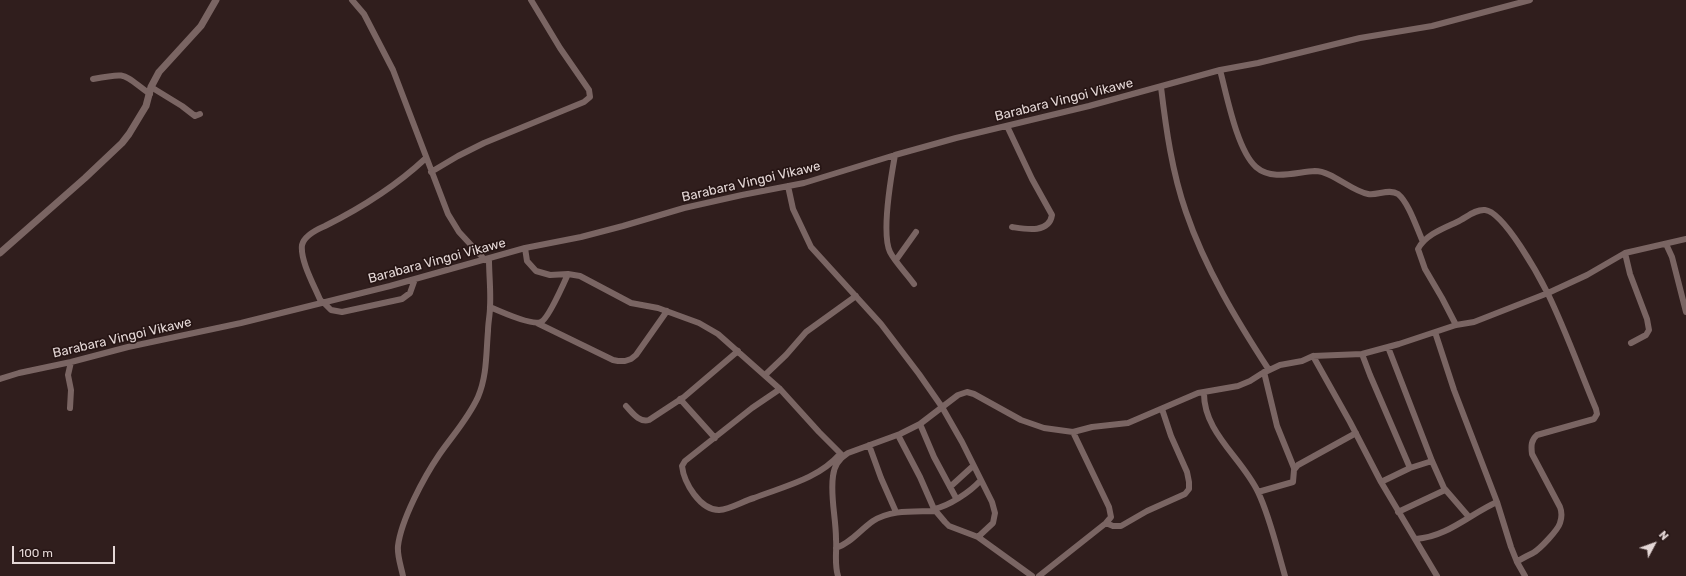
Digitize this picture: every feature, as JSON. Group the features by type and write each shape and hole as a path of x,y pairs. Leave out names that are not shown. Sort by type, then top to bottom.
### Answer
{"street":[{"path":"0,253 122,143 146,106 150,91 168,62 201,26 216,0"},
{"path":"352,0 364,14 388,59 448,214 459,232 487,259 490,307 483,382 478,397 470,411 456,434 439,455 421,484 414,500 398,545 403,576"},
{"path":"431,172 484,142 584,102 590,97 589,90 560,48 531,0"},
{"name":"Barabara Vingoi Vikawe","path":"0,379 19,373 128,347 241,323 415,279 526,248 581,237 711,202 804,183 895,155 1161,87 1220,70 1258,63 1360,38 1432,26 1530,0"},
{"path":"1220,70 1238,135 1250,161 1257,168 1279,175 1317,171 1368,194 1395,192 1399,194 1406,203 1423,242"},
{"path":"93,79 121,75 182,106 195,116 200,114"},
{"path":"1161,87 1169,142 1186,212 1225,299 1266,371 1277,426 1294,468 1293,482 1258,492"},
{"path":"1007,126 1032,179 1052,215 1049,222 1039,229 1029,230 1012,227"},
{"path":"895,155 890,181 887,224 889,250 914,284"},
{"path":"415,279 410,293 402,299 342,312 331,310 322,302 304,259 302,244 304,240 319,229 384,193 408,175 426,158"},
{"path":"788,186 793,210 811,247 856,296 900,348 942,407 962,442 980,481 992,502 995,513 991,527 978,538"},
{"path":"1456,325 1420,258 1418,249 1423,242 1440,230 1475,212 1486,210 1494,214 1506,225 1548,293 1597,414 1594,419 1537,435 1533,439 1531,446 1532,454 1560,507 1562,516 1559,526 1538,549 1517,562"},
{"path":"896,260 916,232"},
{"path":"780,389 691,455 682,466 686,481 702,502 711,508 720,510 805,479 828,466 842,455 898,435 920,424 951,399 967,392 982,398 1021,420 1044,428 1073,432 1092,427 1128,424 1204,392 1238,386 1280,365 1302,361 1313,356 1362,354 1456,325 1474,322 1548,293 1587,275 1625,253 1686,239"},
{"path":"1666,244 1672,257 1686,312"},
{"path":"526,248 527,261 536,272 550,275 568,274 586,278 631,303 667,311 707,327 738,351 780,389 842,455"},
{"path":"1625,253 1630,274 1647,319 1649,330 1646,335 1632,342"},
{"path":"537,324 545,319 568,274"},
{"path":"765,375 786,355 806,332 856,296"},
{"path":"490,307 537,324 570,341 618,361 631,359 636,355 667,311"},
{"path":"1435,332 1454,390 1497,502 1517,562 1525,576"},
{"path":"1388,347 1432,462 1445,490 1469,517"},
{"path":"626,406 638,418 645,421 680,400 738,351"},
{"path":"1362,354 1410,468"},
{"path":"1313,356 1356,433 1381,482 1437,576"},
{"path":"70,362 68,375 71,390 70,408"},
{"path":"1204,392 1205,408 1210,420 1220,438 1246,471 1258,492 1285,576"},
{"path":"680,400 715,438"},
{"path":"1106,523 1113,526 1121,526 1147,511 1185,494 1189,489 1187,472 1176,450 1162,409"},
{"path":"920,424 934,457 956,498"},
{"path":"1040,576 1106,523 1111,517 1109,507 1073,432"},
{"path":"1294,468 1356,433"},
{"path":"898,435 935,510 949,526 978,538 1032,576"},
{"path":"869,445 881,478 896,512"},
{"path":"838,576 835,561 836,548 833,475 842,455"},
{"path":"1381,482 1410,468 1432,462"},
{"path":"950,487 973,466"},
{"path":"836,548 849,542 875,520 896,512 935,510 973,489 980,481"},
{"path":"1398,512 1445,490"},
{"path":"1416,540 1434,537 1497,502"}]}
